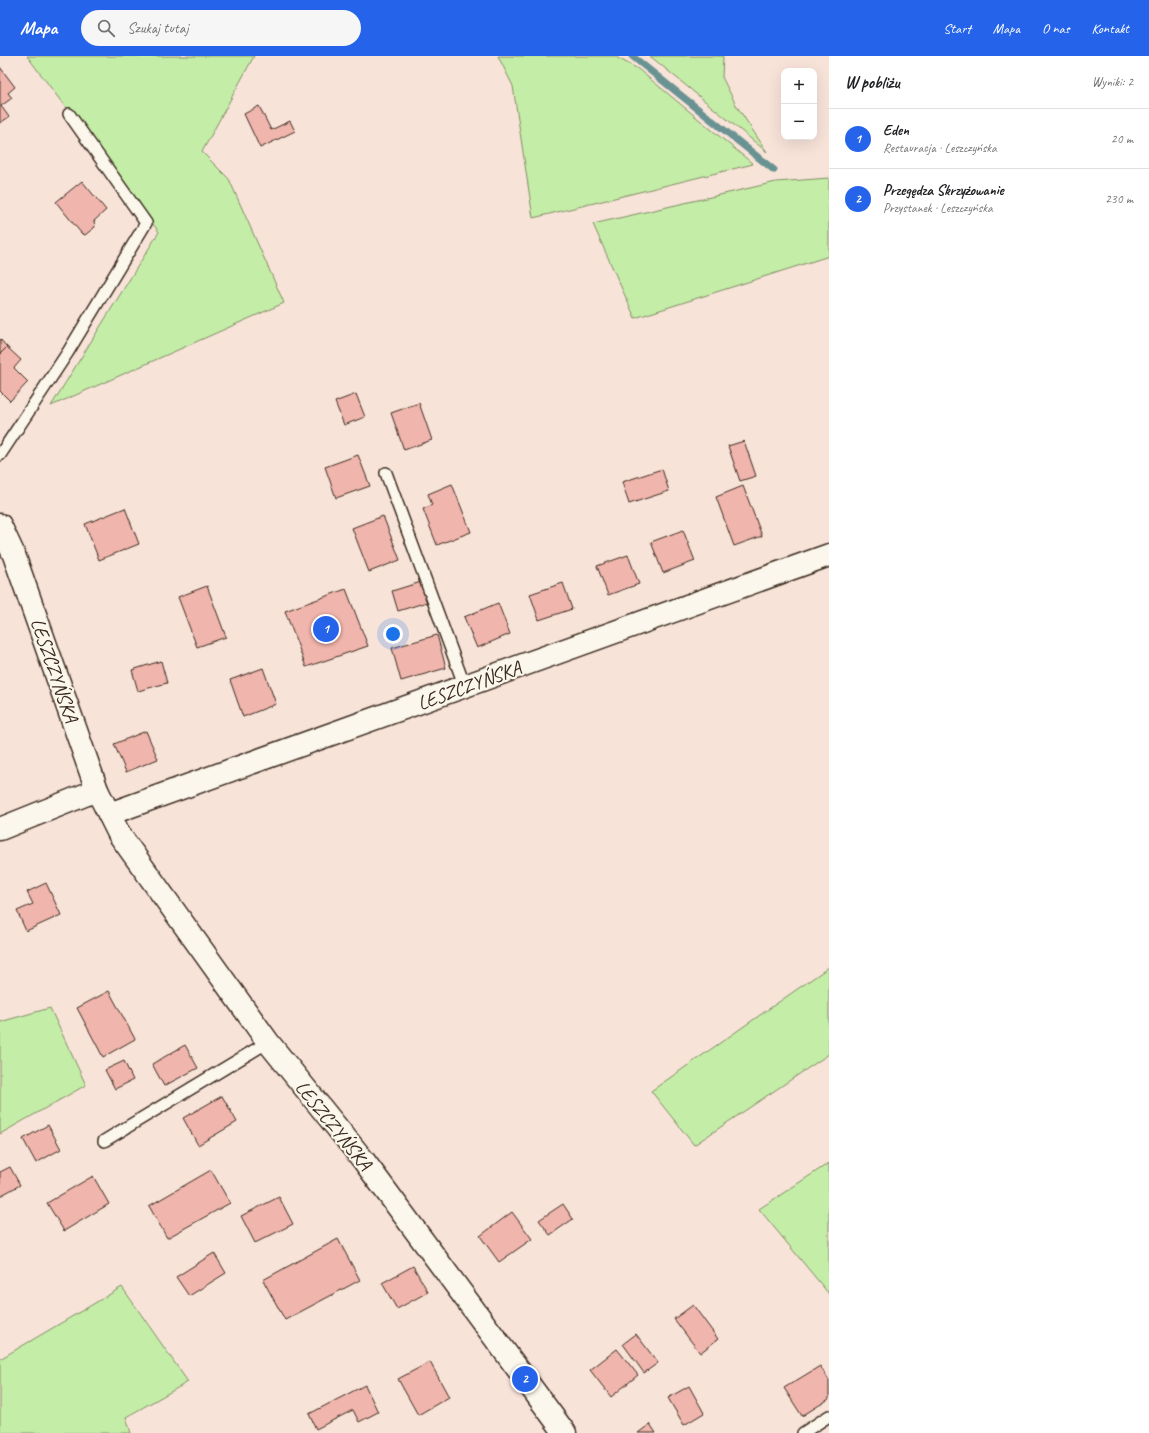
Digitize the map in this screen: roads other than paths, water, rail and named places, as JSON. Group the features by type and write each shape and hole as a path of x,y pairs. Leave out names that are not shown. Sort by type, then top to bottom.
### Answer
{"street":[{"name":"LESZCZYŃSKA","path":"0,525 14,554 97,790 119,834 268,1042 364,1161 565,1433"},
{"name":"LESZCZYŃSKA","path":"109,814 829,555"},
{"path":"0,829 97,790"}],"lane":[{"path":"0,455 68,352 146,222 69,114"},
{"path":"386,473 465,687"},
{"path":"104,1141 268,1042"},
{"path":"803,1433 829,1416"}],"waterway":[{"path":"632,56 774,170"}],"place":[{"name":"Eden","path":"326,629"},
{"name":"Przegędza Skrzyżowanie","path":"525,1379"}]}
